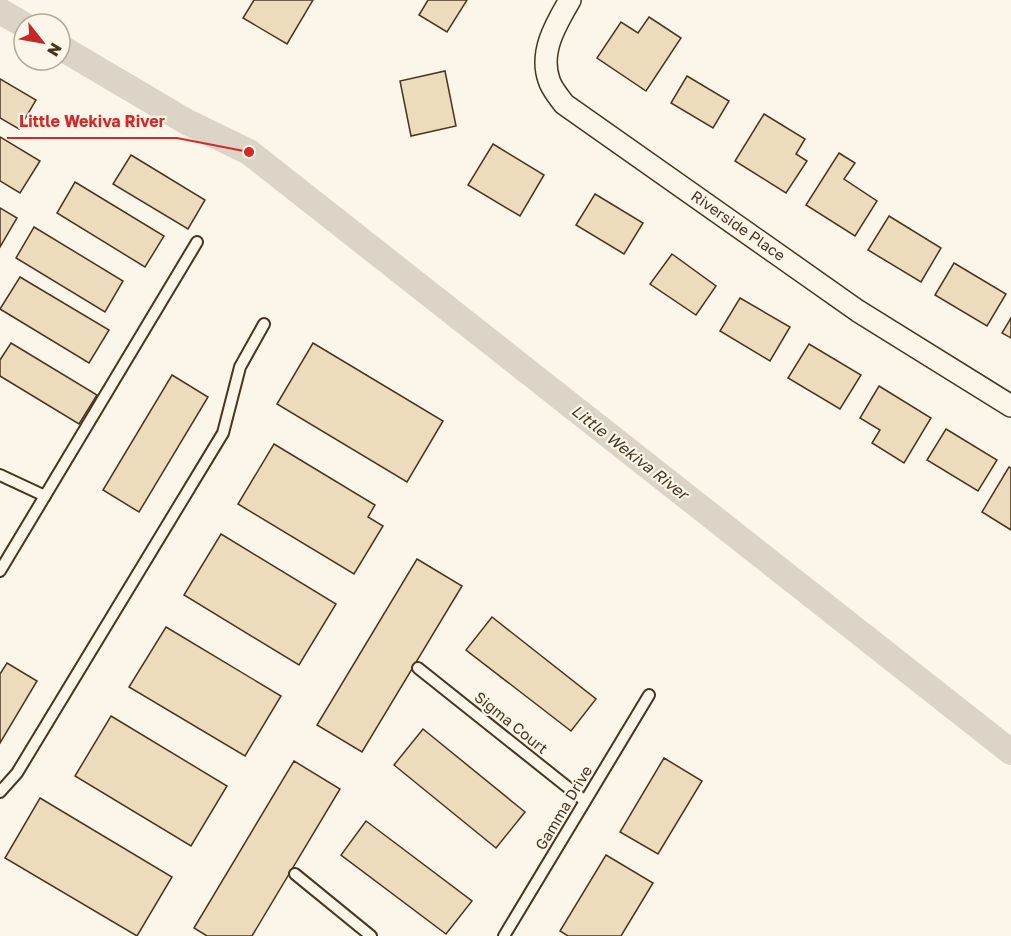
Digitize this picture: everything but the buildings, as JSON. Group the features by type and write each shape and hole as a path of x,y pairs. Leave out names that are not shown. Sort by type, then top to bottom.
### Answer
{"street":[{"name":"Riverside Place","path":"570,0 551,36 545,60 549,82 564,104 858,311 1011,406"}],"lane":[{"path":"0,571 197,242"},
{"path":"0,792 17,773 223,433 240,368 264,324"},
{"path":"0,475 45,496"},
{"name":"Sigma Court","path":"418,668 585,801"},
{"name":"Gamma Drive","path":"504,936 649,695"},
{"path":"295,874 371,936"}],"waterway":[{"name":"Little Wekiva River","path":"0,11 12,18"},
{"name":"Little Wekiva River","path":"72,54 187,122 249,152 1011,752"}],"place":[{"name":"Little Wekiva River","path":"249,152"}]}
